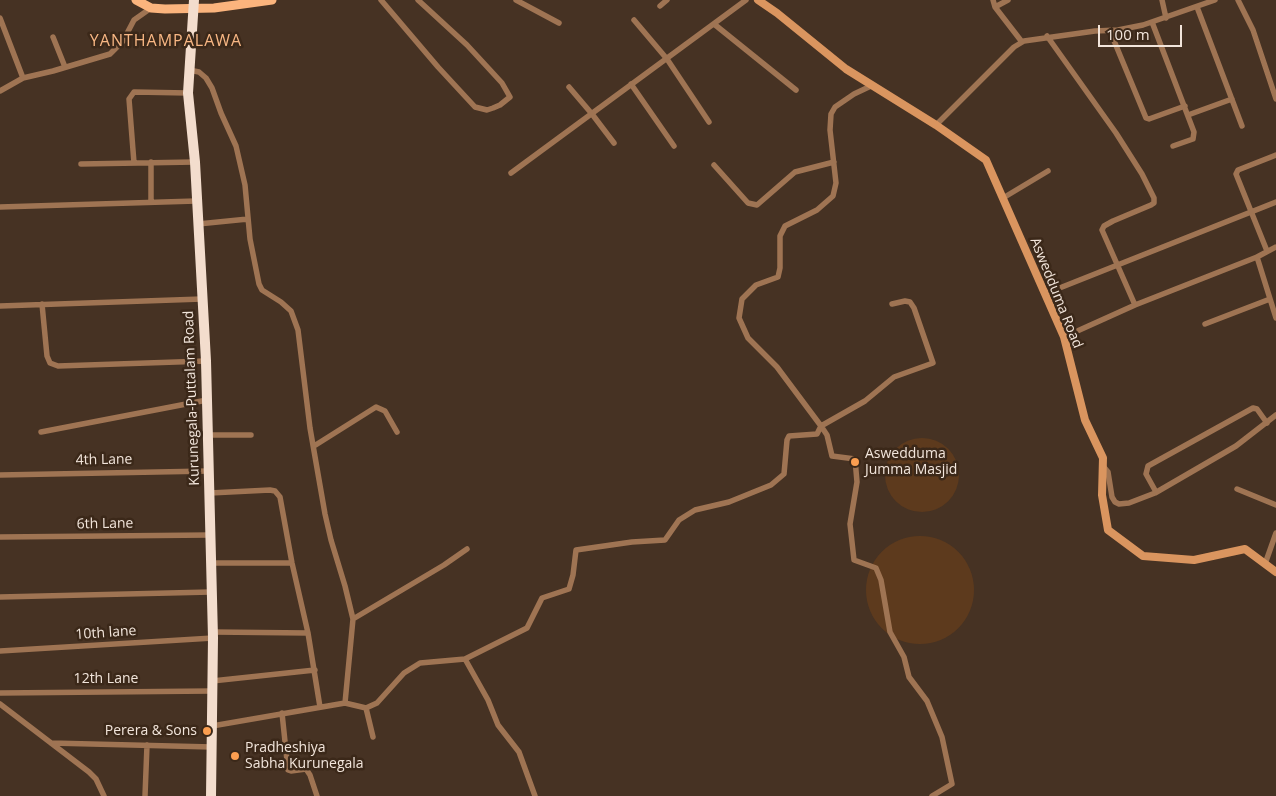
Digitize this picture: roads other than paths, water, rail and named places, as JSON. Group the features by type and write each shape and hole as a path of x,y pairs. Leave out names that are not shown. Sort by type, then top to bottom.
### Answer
{"highway":[{"name":"Kurunegala-Puttalam Road","path":"194,4 188,93 195,162 206,361 213,635 211,796"}],"main road":[{"path":"136,0 151,8 272,0"}],"street":[{"path":"381,0 438,67 476,106 487,110 500,105 510,97 502,83 467,45 418,0"},
{"path":"516,0 559,23"},
{"path":"660,6 667,0"},
{"path":"511,173 746,0"},
{"name":"Aswedduma Road","path":"758,0 846,69 873,84 986,160 1064,337 1085,420 1103,458 1102,496 1108,530 1143,556 1194,560 1244,549 1276,572"},
{"path":"993,0 995,7 1022,42"},
{"path":"995,7 1008,0"},
{"path":"1162,0 1166,18"},
{"path":"1238,0 1253,30 1276,99"},
{"path":"936,125 1014,47 1022,42 1047,36 1118,30 1166,18 1211,1"},
{"path":"1197,7 1242,126"},
{"path":"0,91 24,78 110,54 122,41 134,20 151,8"},
{"path":"0,18 24,78"},
{"path":"634,20 667,59 709,122"},
{"path":"1152,22 1194,132 1193,139 1172,146"},
{"path":"714,24 796,90"},
{"path":"1110,30 1146,118 1149,119 1185,106"},
{"path":"1047,36 1116,133 1142,174 1154,198 1154,203 1151,205 1113,220 1104,226 1102,230 1135,305"},
{"path":"53,37 65,68"},
{"path":"189,70 199,72 206,78 236,146 246,185 250,239 259,284 262,290 291,311 298,330 310,428 330,540 345,586 352,619 345,703"},
{"path":"631,84 674,146"},
{"path":"873,84 835,107 831,114 830,130 836,182 833,196 817,210 785,226 780,236 780,268 778,277 756,285 742,299 738,318 748,338 777,367 821,426 827,435 832,456 855,459 857,482 850,524 854,560 876,568 881,580 890,632 904,657 908,677 927,702 942,737 952,784 932,796"},
{"path":"569,86 614,143"},
{"path":"134,163 129,99 134,92 188,93"},
{"path":"1188,115 1232,98"},
{"path":"1267,251 1236,174 1238,170 1276,155"},
{"path":"151,162 151,202"},
{"path":"81,164 195,162"},
{"path":"714,165 748,203 757,205 795,172 834,162"},
{"path":"1003,198 1048,171"},
{"path":"0,207 196,200"},
{"path":"1047,293 1276,202"},
{"path":"198,224 248,219"},
{"path":"1064,337 1135,305 1256,258 1276,247"},
{"path":"1256,258 1276,318"},
{"path":"0,306 202,299"},
{"path":"1205,324 1270,299"},
{"path":"212,726 345,703 366,708 377,703 404,673 420,663 465,659 527,628 542,598 569,589 576,550 632,542 665,540 679,520 695,510 729,502 771,485 784,474 789,436 817,434 821,426 865,401 894,377 933,363 914,308 910,302 905,301 892,304"},
{"path":"42,304 47,356 50,363 58,366 206,361"},
{"path":"41,432 207,400"},
{"path":"314,446 376,407 384,411 397,432"},
{"path":"1156,492 1146,474 1148,466 1253,408 1257,409 1267,423"},
{"path":"1103,466 1108,472 1112,497 1115,502 1118,504 1129,503 1156,492 1236,446 1276,415"},
{"path":"208,435 251,435"},
{"name":"4th Lane","path":"0,475 209,471"},
{"path":"1237,488 1276,505"},
{"path":"210,493 270,490 275,491 280,497 292,563 308,633 320,707"},
{"path":"1265,564 1276,533"},
{"name":"6th Lane","path":"0,537 210,535"},
{"path":"352,619 444,565 467,549"},
{"path":"211,563 292,563"},
{"path":"0,597 211,592"},
{"name":"10th lane","path":"0,651 213,635 308,633"},
{"path":"465,659 488,700 498,725 519,752 535,796"},
{"name":"12th Lane","path":"0,693 212,686 315,670"},
{"path":"0,704 96,779 104,796"},
{"path":"366,708 373,737"},
{"path":"282,713 288,770 306,769 317,796"},
{"path":"51,743 212,747"},
{"path":"145,796 146,745"}],"place":[{"name":"Aswedduma Jumma Masjid","path":"855,462"},
{"name":"Perera & Sons","path":"207,731"},
{"name":"Pradheshiya Sabha Kurunegala","path":"235,756"}],"district":[{"name":"YANTHAMPALAWA","path":"166,41"}]}
